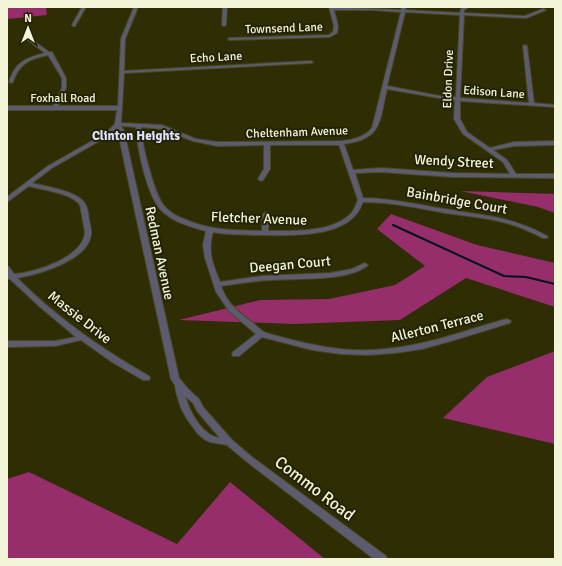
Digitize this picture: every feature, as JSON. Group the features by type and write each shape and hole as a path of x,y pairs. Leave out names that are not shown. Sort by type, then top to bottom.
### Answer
{"street":[{"path":"74,25 84,7"},
{"path":"9,197 56,163 108,134 118,124 123,39 136,7"},
{"path":"224,25 225,7"},
{"name":"Eldon Drive","path":"466,7 462,10 457,119 460,126 470,138 505,161 514,176"},
{"path":"331,8 403,9 462,15 526,17 544,10"},
{"name":"Townsend Lane","path":"230,39 330,36 335,33 336,28 331,8"},
{"name":"Cheltenham Avenue","path":"118,124 167,128 186,137 206,143 341,143 358,139 374,130 403,9"},
{"path":"27,38 50,53 65,80 64,88 55,108"},
{"path":"525,46 532,105"},
{"path":"10,82 14,71 18,66 31,59 50,53"},
{"name":"Echo Lane","path":"122,72 311,62"},
{"name":"Edison Lane","path":"385,87 436,97 555,106"},
{"name":"Foxhall Road","path":"7,108 120,108"},
{"name":"Redman Avenue","path":"118,124 121,131 173,373 179,385"},
{"name":"Fletcher Avenue","path":"138,125 144,156 156,198 159,204 179,220 210,230 265,233 308,233 334,226 345,221 353,214 361,200"},
{"path":"341,143 361,200"},
{"path":"488,150 514,144 555,143"},
{"path":"261,179 267,169 267,144"},
{"name":"Wendy Street","path":"352,172 381,170 453,174 555,176"},
{"path":"10,277 20,276 46,268 73,256 85,243 89,235 84,210 80,202 65,194 28,184"},
{"name":"Bainbridge Court","path":"361,200 389,200 447,211 488,215 514,222 545,237"},
{"path":"265,233 266,214"},
{"name":"Allerton Terrace","path":"210,230 206,240 206,251 220,296 232,311 261,334 313,348 367,354 403,350 437,343 507,321"},
{"name":"Deegan Court","path":"217,285 269,278 321,277 365,265"},
{"name":"Massie Drive","path":"7,268 10,277 83,337 106,354 146,378"},
{"path":"236,354 261,334"},
{"path":"7,344 61,343 73,341 83,337"},
{"path":"179,385 179,392 187,412 196,416 212,440 229,442"},
{"name":"Commo Road","path":"179,385 196,401 198,406 206,409 224,430 229,442 248,459 332,520 382,559"}],"shaded area":[{"path":"7,7 46,7 47,15 8,19"},
{"path":"460,191 555,194 555,213 538,207"},
{"path":"391,214 477,245 555,263 555,307 466,278 400,320 294,324 179,320 260,300 329,299 395,285 425,266 377,229"},
{"path":"555,351 555,444 443,418 487,377"},
{"path":"29,472 177,544 230,482 325,559 7,559 7,479"}],"waterway":[{"path":"393,225 504,276 526,277 555,284"}],"district":[{"name":"Clinton Heights","path":"136,135"}]}
